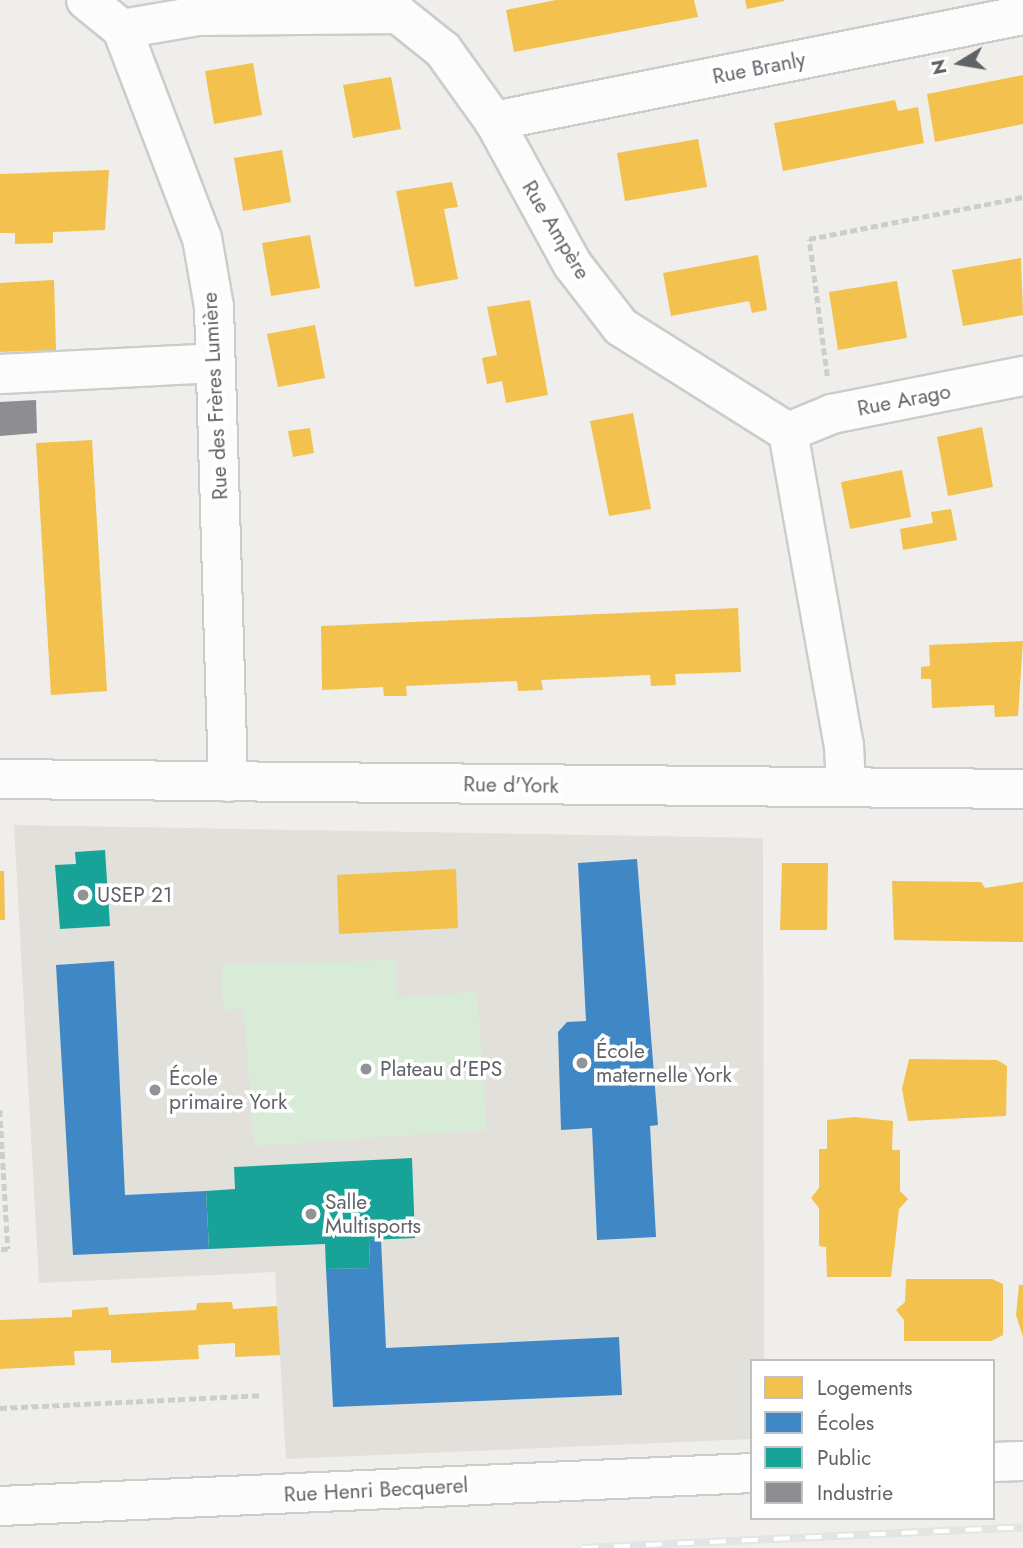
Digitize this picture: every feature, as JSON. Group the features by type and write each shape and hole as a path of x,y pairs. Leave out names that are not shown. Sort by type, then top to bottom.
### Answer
{"street":[{"path":"86,0 122,29"},
{"name":"Rue Ampère","path":"122,29 198,16 404,7 443,50 494,121 573,265 621,327 788,432"},
{"name":"Rue Branly","path":"494,121 1023,15"},
{"name":"Rue des Frères Lumière","path":"122,29 202,238 216,363 228,782"},
{"path":"0,374 216,363"},
{"name":"Rue Arago","path":"788,432 832,414 1023,376"},
{"path":"788,432 844,745 846,787"},
{"name":"Rue d'York","path":"0,779 1023,789"},
{"path":"995,1462 1023,1461"},
{"name":"Rue Henri Becquerel","path":"0,1506 750,1473"}],"path":[{"path":"832,414 809,239 1023,197"},
{"path":"0,1110 8,1250 0,1250"},
{"path":"0,1408 262,1395"}],"shaded area":[{"path":"14,825 763,838 764,1359 750,1359 750,1439 286,1459 275,1272 39,1283"}],"green space":[{"name":"Plateau d'EPS","path":"395,960 397,998 477,992 487,1130 254,1146 244,1009 223,1010 221,965"}],"building: Logements":[{"path":"556,0 694,0 698,17 514,52 506,10"},
{"path":"745,0 784,0 784,1 747,9"},
{"path":"253,63 262,115 214,124 205,71"},
{"path":"1023,75 1023,124 935,142 927,94"},
{"path":"391,77 401,129 353,138 343,85"},
{"path":"895,100 898,111 918,107 924,143 783,171 774,123"},
{"path":"698,139 707,187 625,201 617,153"},
{"path":"282,150 291,202 243,211 234,158"},
{"path":"109,170 105,230 53,232 53,243 15,244 15,233 0,233 0,174"},
{"path":"452,182 458,207 444,209 458,279 415,287 396,191"},
{"path":"310,235 320,288 271,296 262,243"},
{"path":"758,255 767,310 752,313 749,301 671,316 663,273"},
{"path":"1021,258 1023,315 963,326 952,270"},
{"path":"54,280 56,350 0,352 0,283"},
{"path":"897,281 907,338 838,350 829,292"},
{"path":"530,300 548,395 506,403 502,381 487,384 482,358 497,355 487,307"},
{"path":"315,325 325,378 278,387 267,334"},
{"path":"633,413 651,509 609,516 590,421"},
{"path":"982,427 993,487 948,496 937,437"},
{"path":"310,428 314,453 293,457 288,431"},
{"path":"92,440 107,691 51,695 36,443"},
{"path":"902,470 911,517 850,529 841,482"},
{"path":"951,509 957,540 903,550 900,529 933,523 931,512"},
{"path":"738,608 741,672 675,674 676,685 651,686 650,675 541,680 543,690 518,691 517,681 406,686 407,696 384,696 383,687 322,690 321,626"},
{"path":"1023,641 1018,716 995,717 994,705 932,708 931,679 921,679 921,667 930,666 929,645"},
{"path":"782,863 828,863 827,930 780,930"},
{"path":"456,869 458,928 339,934 337,875"},
{"path":"0,871 4,871 5,920 0,920"},
{"path":"892,881 981,882 985,888 1023,882 1023,942 894,940"},
{"path":"909,1059 997,1060 1007,1066 1006,1116 908,1121 902,1089"},
{"path":"854,1117 893,1121 892,1150 900,1150 900,1191 908,1199 899,1209 891,1277 827,1277 826,1247 819,1246 819,1208 811,1198 819,1188 819,1149 827,1149 827,1120"},
{"path":"906,1279 992,1279 1003,1284 1003,1335 991,1341 904,1341 904,1320 896,1310 905,1302"},
{"path":"1019,1285 1023,1285 1023,1337 1016,1315"},
{"path":"232,1302 233,1309 277,1306 280,1355 235,1357 235,1343 198,1345 199,1359 111,1363 111,1350 74,1351 75,1365 0,1369 0,1320 72,1317 72,1310 108,1307 109,1315 196,1310 197,1303"}],"building: Écoles":[{"path":"637,859 658,1125 650,1126 656,1237 597,1240 592,1128 561,1130 558,1032 567,1022 586,1021 578,863"},
{"path":"114,961 125,1195 206,1191 209,1249 73,1255 56,965"},
{"path":"381,1239 386,1348 619,1337 622,1395 333,1407 326,1269 370,1268 369,1240"}],"building: Public":[{"name":"USEP 21","path":"105,850 110,926 60,929 55,865 76,864 75,852"},
{"name":"Salle Multisports","path":"412,1158 415,1238 369,1240 370,1268 326,1269 325,1244 209,1249 206,1191 235,1189 234,1167"}],"building: Industrie":[{"path":"36,400 37,433 0,436 0,402"}],"railway":[{"path":"582,1548 1023,1527"}],"place":[{"name":"USEP 21","path":"83,895"},
{"name":"École maternelle York","path":"582,1063"},
{"name":"Plateau d'EPS","path":"366,1069"},
{"name":"École primaire York","path":"155,1090"},
{"name":"Salle Multisports","path":"311,1214"}]}
